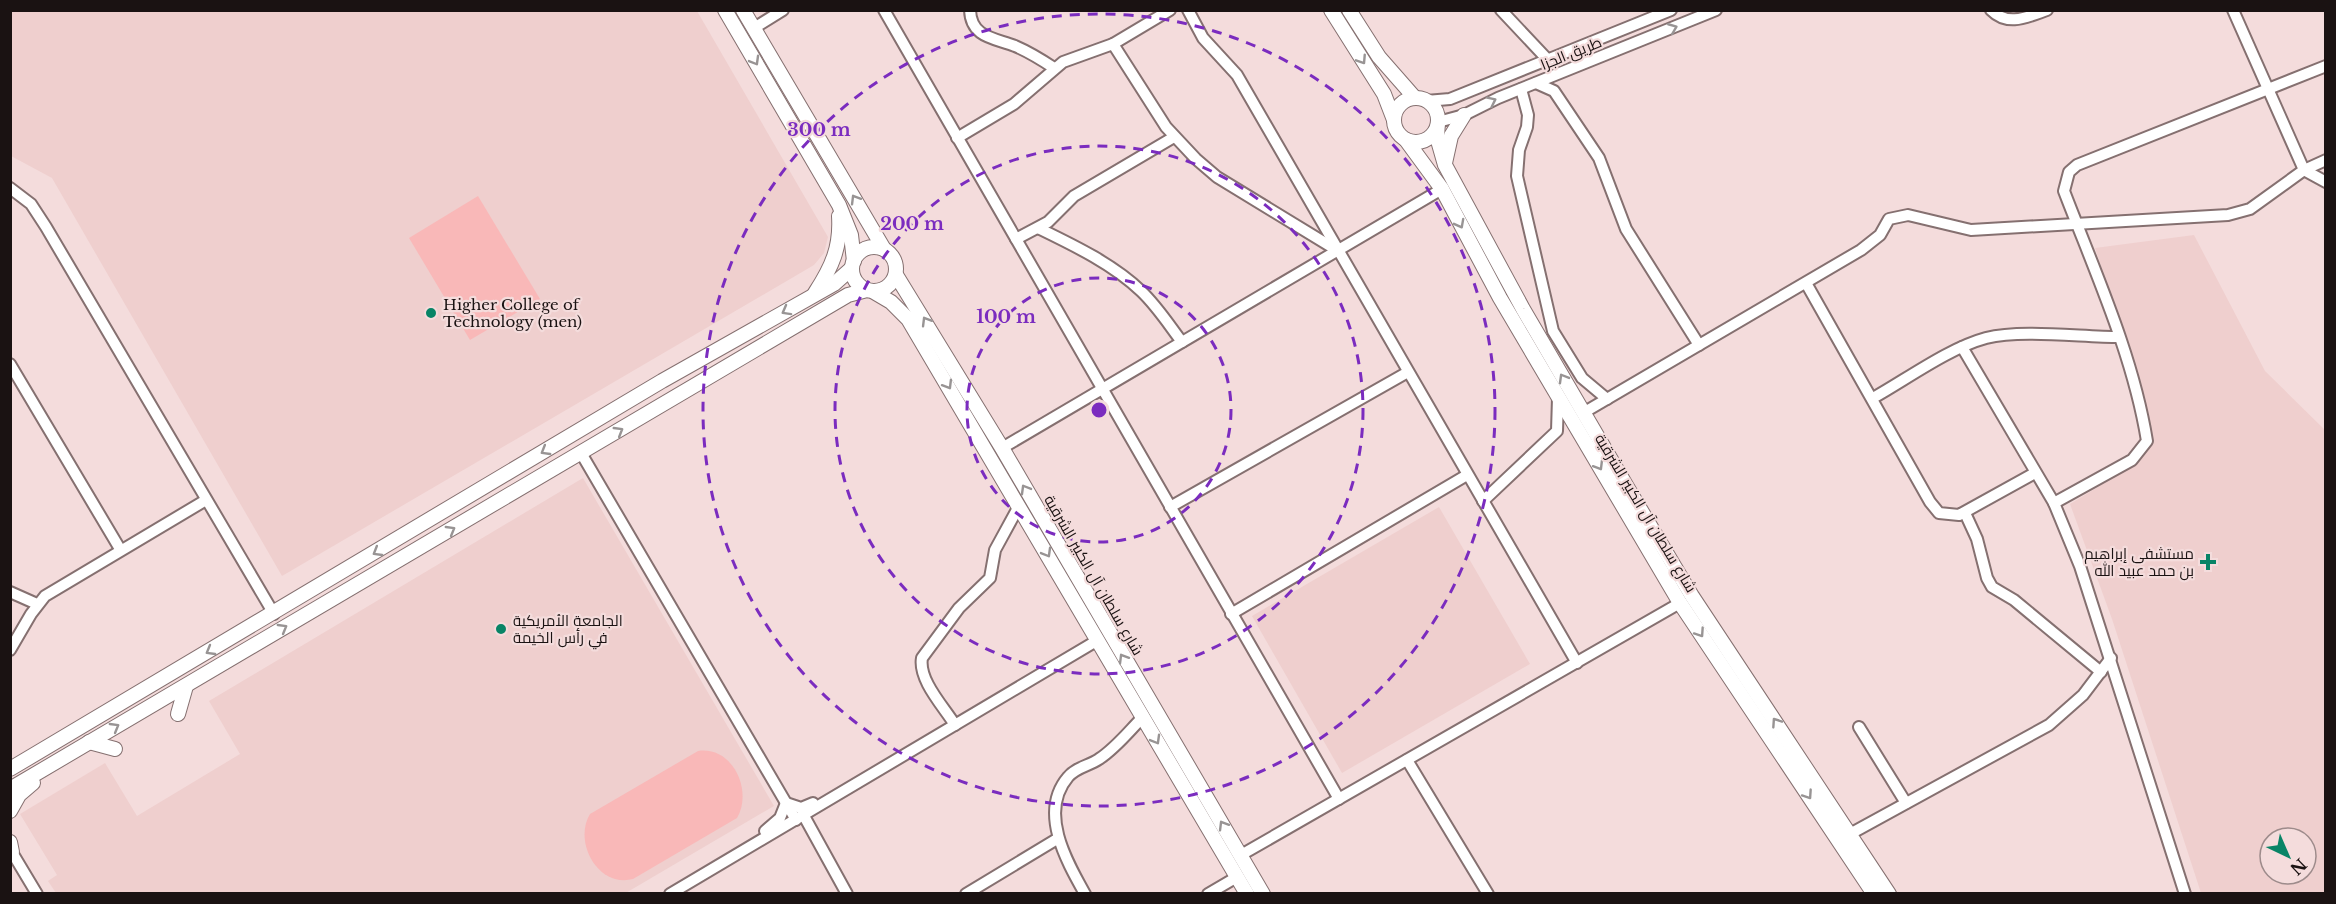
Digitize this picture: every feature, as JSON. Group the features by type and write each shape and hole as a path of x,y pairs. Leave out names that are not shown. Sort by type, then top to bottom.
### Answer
{"main road":[{"path":"725,10 839,205 851,235 856,282 870,291"},
{"path":"10,789 848,295 888,287 896,275 895,260 884,249 743,10"},
{"path":"1331,10 1384,94 1396,129 1406,140 1425,140 1432,135 1438,122 1435,109 1420,100 1379,57 1349,10"},
{"path":"1394,120 1400,105 1420,100"},
{"path":"1445,165 1451,136 1464,115"},
{"name":"شارع سلطان آل الكبير الشرقية","path":"1438,122 1437,137 1445,165 1522,309 1692,596 1889,894"},
{"name":"شارع سلطان آل الكبير الشرقية","path":"1406,140 1442,189 1500,298 1680,603 1874,894"},
{"path":"814,295 831,268 838,251 839,205"},
{"path":"10,769 274,614 655,385 834,284 853,264 858,255 870,248 884,249"},
{"name":"شارع سلطان آل الكبير الشرقية","path":"896,275 1002,448 1263,894"},
{"name":"شارع سلطان آل الكبير الشرقية","path":"870,291 891,302 908,319 1246,894"},
{"path":"178,714 186,686"},
{"path":"89,742 114,749"},
{"path":"10,811 19,795 47,768"}],"street":[{"path":"754,28 783,10"},
{"path":"884,10 1339,799"},
{"path":"970,10 973,25 981,34 1017,47 1054,68"},
{"path":"957,138 1021,99 1054,68 1073,57 1113,44 1170,10"},
{"path":"1188,10 1203,38 1237,75 1577,663"},
{"path":"1501,10 1548,60"},
{"name":"طريق الجزا","path":"1420,100 1450,99 1671,10"},
{"path":"1991,10 1999,17 2015,20 2046,10"},
{"path":"2233,10 2304,170 2325,182"},
{"name":"طريق الجزا","path":"1438,122 1464,115 1706,12"},
{"path":"1113,44 1174,136 1217,177 1337,251"},
{"path":"2054,503 2132,460 2147,441 2144,417 2119,337 2064,191 2068,172 2077,165 2325,66"},
{"path":"1554,91 1558,74"},
{"path":"1536,83 1554,91 1606,172 1621,219 1632,240 1700,345"},
{"path":"1521,89 1528,115 1527,127 1519,150 1517,177 1553,331 1582,378 1607,399"},
{"path":"1016,239 1038,228 1074,196 1174,136"},
{"path":"1583,413 1872,242 1889,219 1908,216 1971,230 2240,213 2263,200 2304,170 2325,160"},
{"path":"10,188 31,204 46,227 274,614"},
{"path":"1002,448 1442,189"},
{"path":"1038,228 1090,255 1128,280 1152,303 1182,342"},
{"path":"1806,282 1934,508 1952,516 1965,513 2035,473"},
{"path":"1873,398 1962,347 1983,339 2005,335 2119,337"},
{"path":"1962,347 2054,503 2080,566 2185,894"},
{"path":"10,364 120,549"},
{"path":"1170,507 1408,372"},
{"path":"1483,501 1557,431 1558,397"},
{"path":"1557,431 1579,433"},
{"path":"581,453 786,803 800,818 847,894"},
{"path":"1231,614 1467,475"},
{"path":"10,650 37,604 52,591 206,500"},
{"path":"955,725 925,678 921,665 922,658 959,608 987,583 992,573 995,550 1019,506"},
{"path":"1965,513 1992,587 2014,600 2101,672"},
{"path":"10,591 37,604"},
{"path":"1241,855 1680,603"},
{"path":"670,894 1098,640"},
{"path":"1850,834 2049,725 2073,706 2111,658"},
{"path":"1085,894 1057,839 1057,804 1060,790 1067,778 1078,769 1099,759 1143,717"},
{"path":"1859,727 1906,803"},
{"path":"1407,760 1488,894"},
{"path":"786,803 801,808 841,794"},
{"path":"738,854 751,839 777,823 786,803"},
{"path":"966,894 1057,839"},
{"path":"11,847 36,894"},
{"path":"1208,894 1236,877"}],"shaded area":[{"name":"Higher College of Technology (men)","path":"10,11 697,11 828,237 824,253 814,265 282,576 52,178 11,156"},
{"path":"478,196 540,299 470,340 409,238"},
{"name":"مستشفى إبراهيم بن حمد عبيد الله","path":"2194,235 2265,371 2325,430 2325,893 2201,893 2112,619 2070,504 2121,473 2152,445 2149,414 2095,248"},
{"name":"الجامعة الأمريكية في رأس الخيمة","path":"583,478 774,806 624,894 56,893 48,881 57,875 20,814 105,763 137,816 240,754 209,701"},
{"path":"1439,507 1530,664 1342,773 1252,616"},
{"path":"698,751 710,751 721,756 737,772 743,795 737,818 633,879 620,880 609,877 592,860 587,849 586,825 590,814"}],"place":[{"name":"Higher College of Technology (men)","path":"431,313"},
{"name":"مستشفى إبراهيم بن حمد عبيد الله","path":"2208,562"},
{"name":"الجامعة الأمريكية في رأس الخيمة","path":"501,629"}]}
